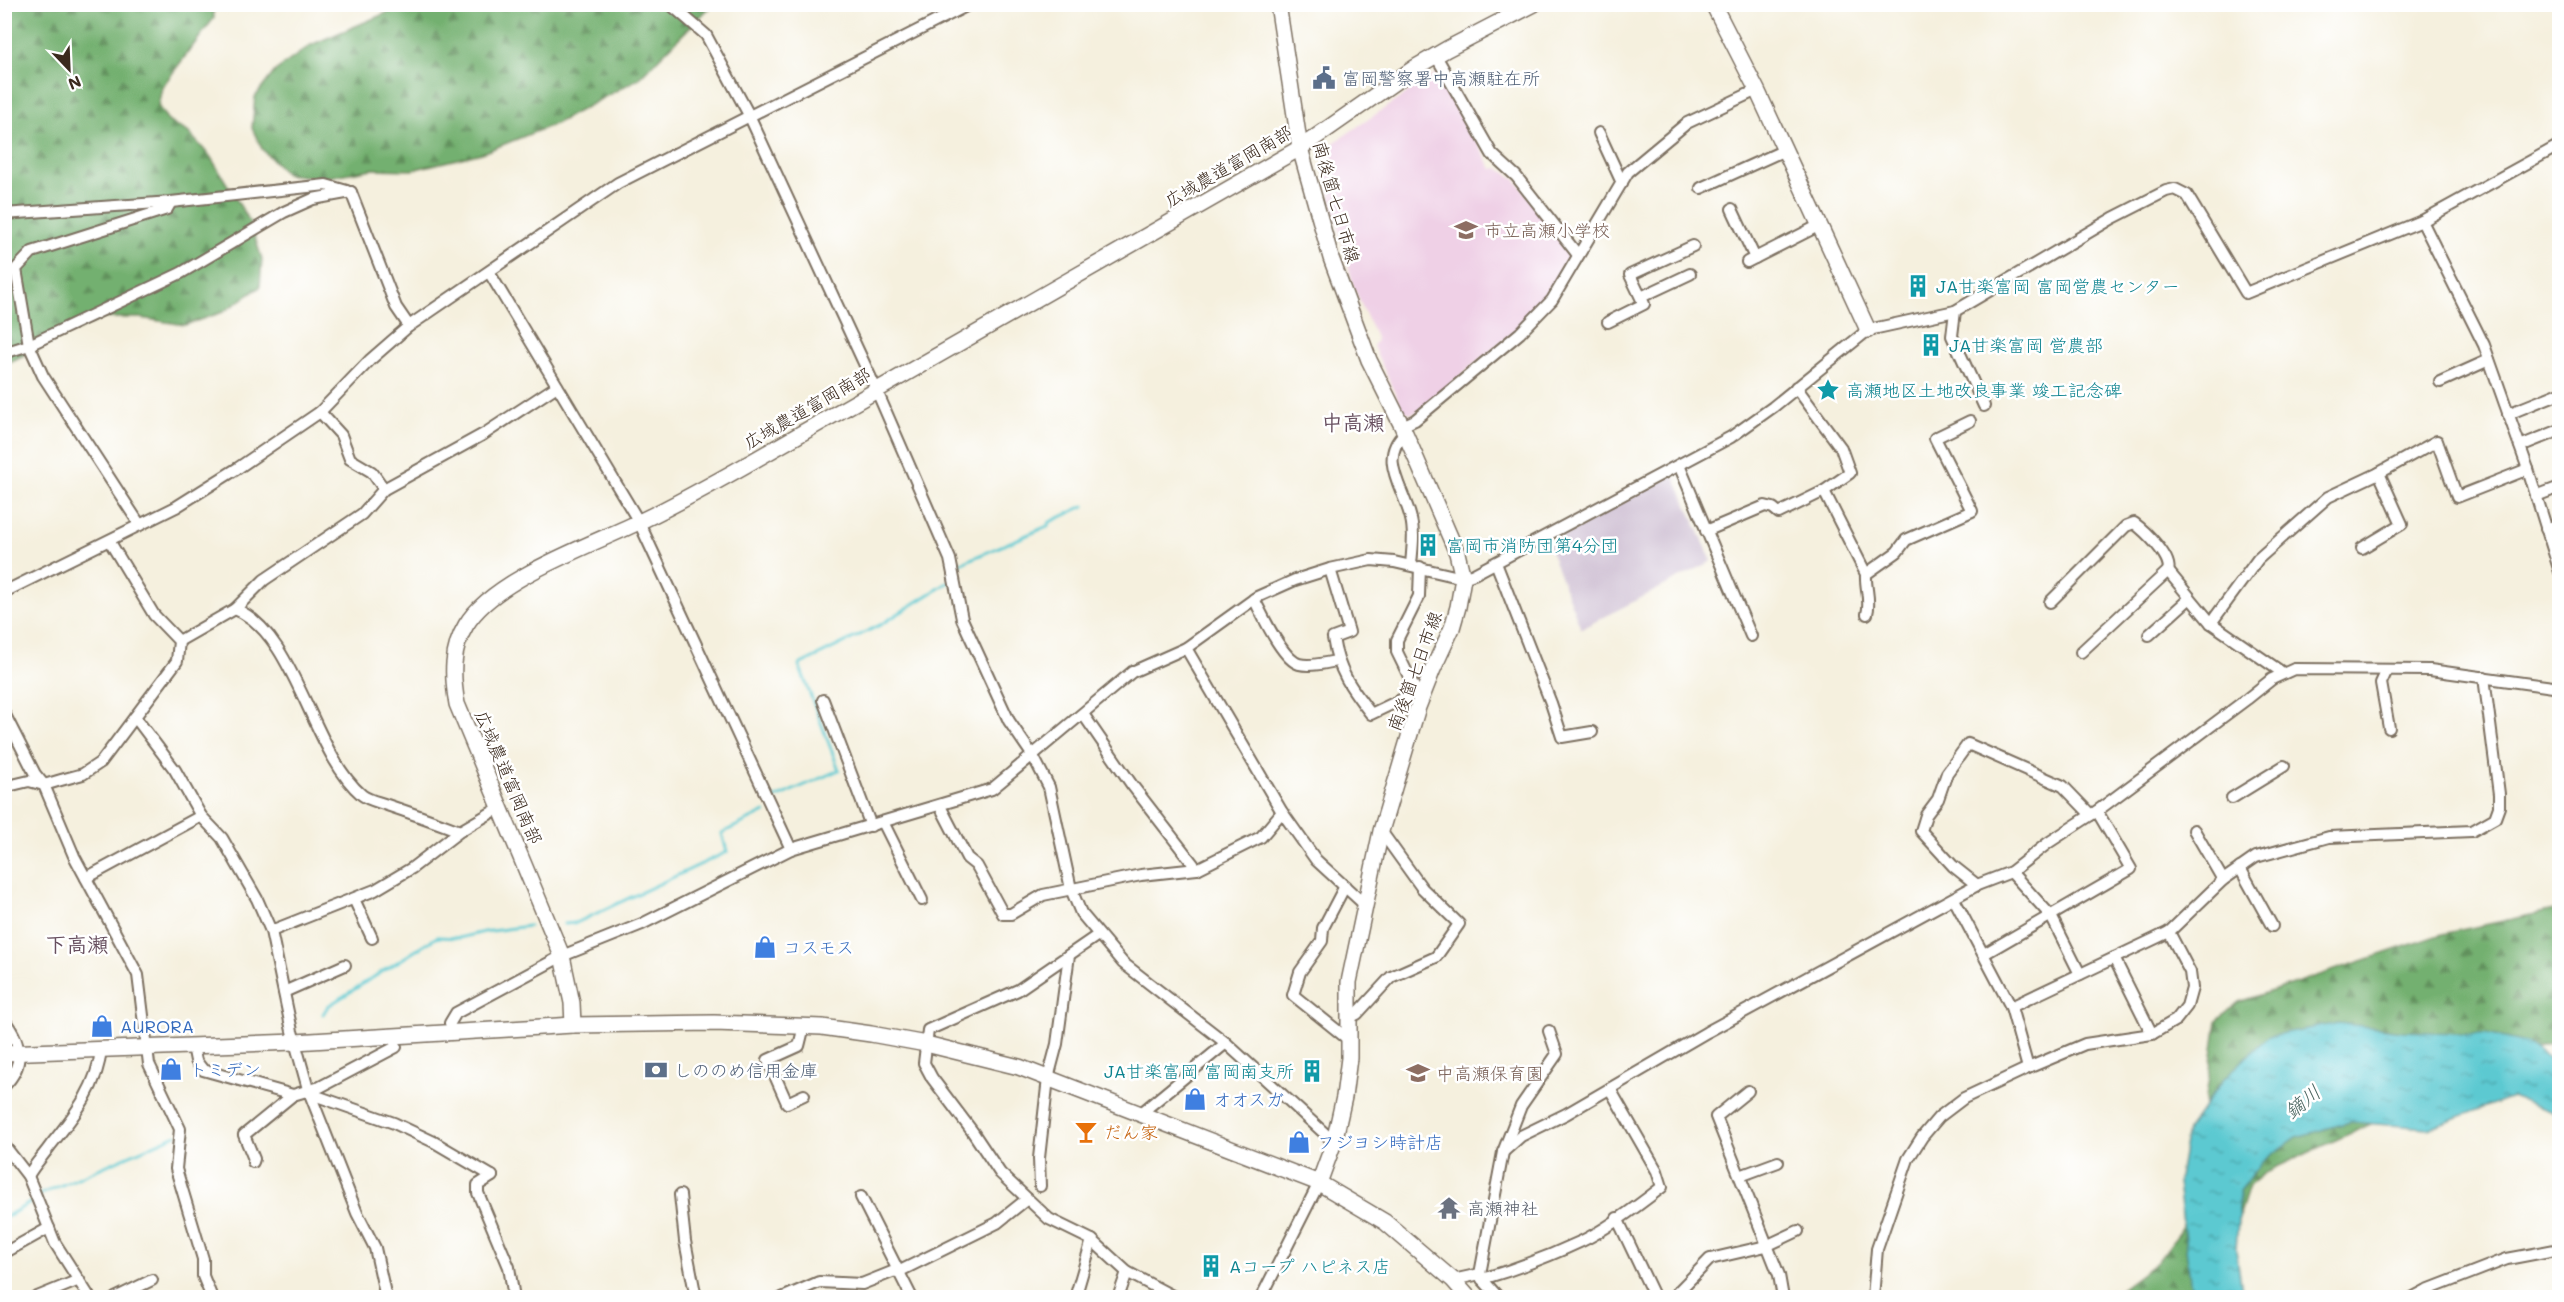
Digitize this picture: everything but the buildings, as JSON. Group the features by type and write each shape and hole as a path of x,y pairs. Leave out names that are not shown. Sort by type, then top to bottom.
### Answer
{"street":[{"path":"670,4 706,35 749,115 876,389 950,559 962,619 1008,721 1033,756 1049,788 1071,889 1082,913 1123,963 1226,1043 1334,1142"},
{"path":"4,592 110,542 194,496 320,412 370,360 409,326 549,228 618,183 970,4"},
{"name":"南後箇七日市線","path":"1278,4 1300,148 1331,258 1369,360 1404,429 1457,553 1463,578 1452,628 1419,696 1381,831 1349,982 1349,1058 1344,1096 1334,1142 1319,1183"},
{"name":"広域農道富岡南部","path":"573,1025 572,1003 562,956 457,704 452,672 458,639 477,609 500,590 639,522 743,467 1300,148 1436,56 1534,4"},
{"path":"1713,4 1757,90 1868,330"},
{"path":"1436,56 1492,154 1516,176 1578,255"},
{"path":"1330,568 1349,632 1333,638 1336,661 1350,688 1371,714 1419,696 1397,652 1397,640 1419,596 1411,519 1391,461 1396,441 1404,429 1540,314 1552,300 1628,172 1687,123 1757,90"},
{"path":"1599,133 1622,183"},
{"path":"450,1023 456,1013 562,956 642,924 791,849 992,789 1132,672 1186,648 1254,599 1295,580 1330,568 1371,560 1416,566 1463,578 1497,563 1626,491 1731,437 1868,330 1955,310 2113,218 2166,190 2175,189 2187,195 2246,293 2422,221 2559,145"},
{"path":"1701,188 1785,150"},
{"path":"4,214 171,202 326,185 351,192"},
{"path":"351,192 396,307 409,326"},
{"path":"4,353 29,345 181,273 284,212 313,200 351,192"},
{"path":"140,525 43,376 29,345 16,269 32,252 71,237 168,209 171,202"},
{"path":"1732,209 1751,260 1820,225"},
{"path":"2422,221 2484,345 2528,469 2559,572"},
{"path":"1608,322 1644,304 1630,275 1693,246"},
{"path":"489,272 639,522 791,849"},
{"path":"1641,297 1690,274"},
{"path":"1955,310 1952,336 1984,406"},
{"path":"2440,382 2489,360"},
{"path":"179,641 235,609 264,580 362,514 384,489 484,434 558,386"},
{"path":"1706,531 1765,506 1779,513 1824,490 1850,473 1840,448 1796,387"},
{"path":"2508,414 2559,393"},
{"path":"320,412 341,435 350,459 372,472 384,489"},
{"path":"1866,574 1897,552 1906,540 1972,511 1935,438 1970,421"},
{"path":"2520,446 2559,430"},
{"path":"2211,623 2258,559 2328,497 2379,473 2437,441 2457,497 2528,469"},
{"path":"1678,465 1751,636"},
{"path":"2362,548 2402,524 2379,473"},
{"path":"2536,496 2559,487"},
{"path":"1824,490 1866,574 1865,584 1870,603 1867,614"},
{"path":"2050,602 2126,526 2134,523 2168,559 2168,571 2081,652"},
{"path":"2546,529 2559,524"},
{"path":"4,787 29,781 44,785 83,774 101,762 177,661 179,641 154,615 110,542"},
{"path":"1497,563 1562,737 1592,732"},
{"path":"2168,571 2211,623 2283,674"},
{"path":"2149,635 2190,598"},
{"path":"1254,599 1279,644 1290,658 1299,664 1324,664 1336,661"},
{"path":"235,609 246,613 258,624 276,647 339,769 363,796 460,831"},
{"path":"1186,648 1282,812 1316,860 1364,904"},
{"path":"1503,1152 1521,1136 1610,1089 1707,1032 1977,885 2011,872 2048,843 2094,813 2272,679 2283,674 2295,669 2323,668 2430,670 2559,688"},
{"path":"2387,670 2381,682 2389,728"},
{"path":"2011,1007 2169,932 2223,880 2256,857 2329,837 2472,831 2495,818 2499,807 2499,794 2484,677"},
{"path":"823,700 871,826"},
{"path":"4,714 35,774 44,785 74,856 138,975 149,1064 180,1130 176,1169 203,1259 203,1276 212,1298"},
{"path":"1083,714 1151,811 1197,869"},
{"path":"135,717 175,770 201,816 222,838 257,899 271,931 295,1042 310,1091 357,1213 375,1248 386,1298"},
{"path":"1977,885 1953,866 1921,831 1926,815 1938,799 1947,773 1968,744 2063,786 2094,813 2131,870 1984,954"},
{"path":"2232,798 2284,766"},
{"path":"940,806 967,858 977,866 1003,914 1011,914 1043,895 1141,875 1197,869 1261,837 1282,812"},
{"path":"271,931 354,899 412,868 460,831 501,807"},
{"path":"86,878 201,816"},
{"path":"883,822 922,900"},
{"path":"2194,830 2223,880"},
{"path":"1349,1018 1357,1014 1391,977 1436,957 1459,924 1422,888 1381,831"},
{"path":"2240,868 2272,926"},
{"path":"2011,872 2051,916 2080,974"},
{"path":"1345,886 1323,928 1322,941 1300,972 1293,995 1349,1040"},
{"path":"354,899 372,938"},
{"path":"1954,899 2011,1007 2028,1068"},
{"path":"1873,1298 1877,1249 1908,1159 1922,1137 1939,1117 1964,1098 2028,1068 2085,1044 2152,1034 2176,1020 2187,1006 2192,988 2190,972 2169,932"},
{"path":"1098,935 1018,990 928,1030 924,1063 932,1078 1000,1173 1027,1199 1061,1226 1092,1240 1127,1272 1176,1298"},
{"path":"1041,1186 1039,1158 1048,1078 1057,1044 1069,955"},
{"path":"2114,958 2152,1034"},
{"path":"284,992 345,965"},
{"path":"4,1020 18,1042 11,1053 16,1074 4,1086"},
{"path":"11,1053 295,1042 573,1025 714,1023 804,1026 927,1044 1019,1067 1319,1183 1385,1222 1453,1280 1469,1298"},
{"path":"804,1026 799,1046 768,1060 788,1103 804,1095"},
{"path":"1499,1298 1481,1276 1503,1152 1521,1106 1557,1054 1549,1032"},
{"path":"1140,1114 1226,1043"},
{"path":"193,1046 196,1061 203,1070 293,1095"},
{"path":"253,1162 254,1159 244,1135 293,1095 310,1091 396,1047"},
{"path":"28,1176 71,1120 89,1089 97,1074 101,1049"},
{"path":"1453,1280 1481,1276 1583,1240 1662,1187 1657,1171 1610,1089"},
{"path":"310,1091 394,1123 434,1142 492,1176 478,1185 478,1193 509,1267 514,1298"},
{"path":"1748,1091 1716,1117 1779,1275 1783,1298"},
{"path":"4,1144 28,1176 56,1243 90,1298"},
{"path":"1740,1176 1778,1162"},
{"path":"1262,1298 1319,1183"},
{"path":"680,1195 685,1241 696,1298"},
{"path":"861,1197 912,1298"},
{"path":"782,1298 819,1282 862,1284 900,1271 997,1223 1027,1199"},
{"path":"1617,1218 1655,1298"},
{"path":"4,1253 49,1228"},
{"path":"1672,1298 1710,1259 1766,1246 1797,1231"},
{"path":"1074,1298 1092,1240"},
{"path":"2412,1298 2429,1294 2507,1259 2559,1249"},
{"path":"1118,1298 1127,1272"},
{"path":"36,1298 79,1280"},
{"path":"115,1298 152,1280"}],"shaded area":[{"path":"1438,72 1492,169 1498,168 1515,179 1572,254 1543,301 1520,326 1417,412 1410,414 1403,410 1373,346 1377,340 1354,288 1323,167 1332,144"},
{"path":"1673,474 1712,561 1581,629 1548,545"}],"green space":[{"path":"4,5 213,5 214,18 162,87 158,106 169,122 188,132 210,156 250,222 262,259 260,287 223,312 185,325 140,318 103,318 5,364"},
{"path":"405,5 712,5 638,79 555,124 482,153 412,170 372,169 323,178 286,174 262,149 252,128 255,97 275,71 311,45"},
{"path":"2559,909 2559,1045 2552,1043 2530,1051 2266,1172 2249,1186 2240,1214 2191,1297 2109,1298 2157,1262 2180,1232 2192,1194 2217,1021 2239,1002 2442,934"}],"water":[{"name":"鏑川","path":"2339,1023 2402,1031 2487,1034 2526,1043 2559,1065 2559,1115 2512,1097 2429,1128 2350,1122 2297,1137 2262,1162 2240,1191 2236,1250 2243,1297 2192,1297 2178,1183 2187,1130 2224,1079 2268,1036"}],"waterway":[{"path":"957,565 1048,526 1050,522 1084,506"},
{"path":"771,800 839,770 799,665 880,625 949,582"},
{"path":"564,924 576,923 727,852 722,833 765,812"},
{"path":"323,1014 328,1006 437,937 459,938 529,926"},
{"path":"39,1195 176,1135"},
{"path":"4,1218 35,1200"}],"place":[{"name":"富岡警察署中高瀬駐在所","path":"1324,78"},
{"name":"市立高瀬小学校","path":"1466,230"},
{"name":"JA甘楽富岡 富岡営農センター","path":"1918,286"},
{"name":"JA甘楽富岡 営農部","path":"1931,345"},
{"name":"高瀬地区土地改良事業 竣工記念碑","path":"1828,390"},
{"name":"富岡市消防団第4分団","path":"1428,545"},
{"name":"コスモス","path":"765,947"},
{"name":"AURORA","path":"102,1026"},
{"name":"トミデン","path":"171,1069"},
{"name":"しののめ信用金庫","path":"656,1070"},
{"name":"JA甘楽富岡 富岡南支所","path":"1312,1071"},
{"name":"中高瀬保育園","path":"1418,1073"},
{"name":"オオスガ","path":"1195,1099"},
{"name":"だん家","path":"1086,1132"},
{"name":"フジヨシ時計店","path":"1299,1142"},
{"name":"高瀬神社","path":"1449,1208"},
{"name":"Aコープ ハピネス店","path":"1211,1266"}],"district":[{"name":"中高瀬","path":"1353,421"},
{"name":"下高瀬","path":"77,943"}]}
